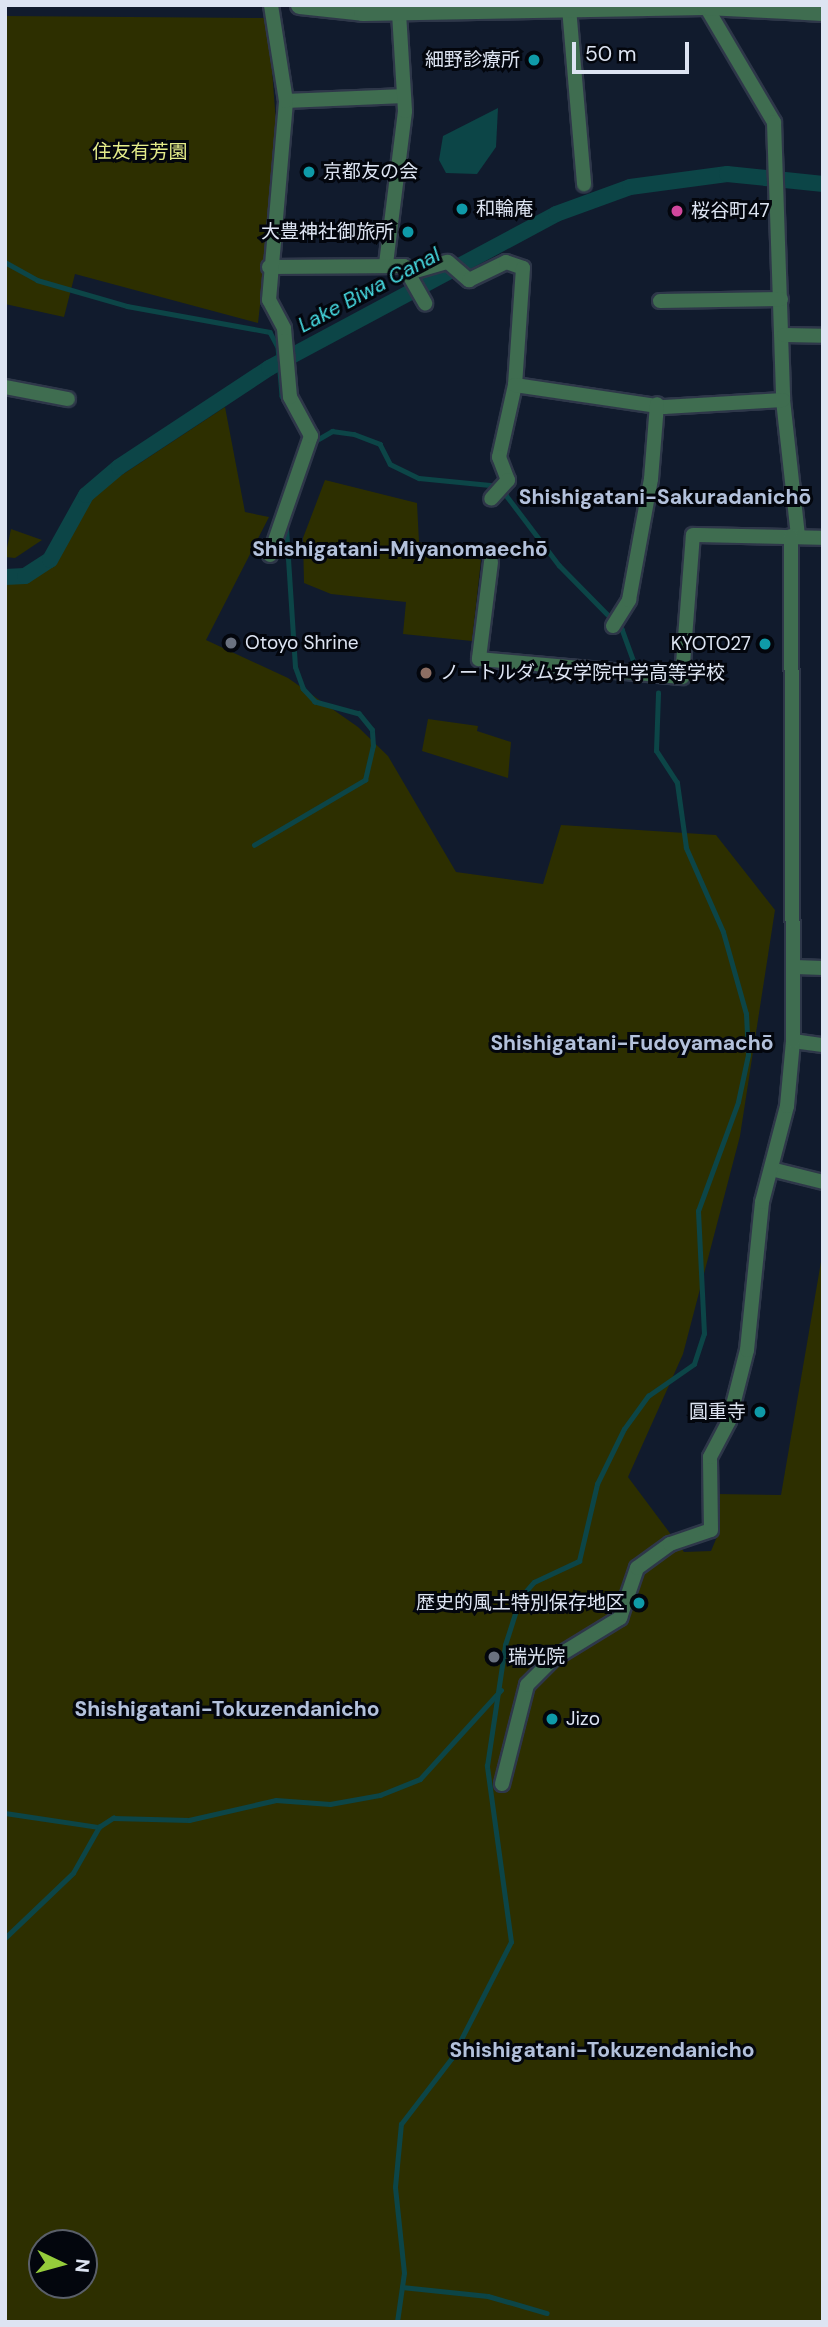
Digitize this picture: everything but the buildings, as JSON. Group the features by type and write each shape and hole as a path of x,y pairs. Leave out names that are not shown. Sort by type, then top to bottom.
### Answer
{"street":[{"path":"270,555 311,436 290,397 284,328 269,300 269,267 286,101 271,5"},
{"path":"300,5 399,12 706,5 823,12"},
{"path":"502,1784 527,1685 553,1659 621,1618 637,1568 670,1544 710,1530 710,1457 729,1421 747,1350 771,1170 787,1106 793,1041 795,967 788,808 796,738 794,535 783,400 784,335 779,177 769,108 706,5"},
{"path":"569,8 584,184"},
{"path":"386,264 404,96 399,12"},
{"path":"286,101 404,96"},
{"path":"269,267 386,264 419,289 459,270 469,280 506,262 523,268 515,386 499,457 508,480 497,494"},
{"path":"660,301 781,299"},
{"path":"784,335 823,337"},
{"path":"515,386 657,404 783,400"},
{"path":"5,387 68,399"},
{"path":"615,623 629,600 649,491 657,404"},
{"path":"491,562 479,659 682,677 693,535 794,535 823,538"},
{"path":"795,967 823,968"},
{"path":"793,1041 823,1045"},
{"path":"771,1170 823,1182"}],"green space":[{"name":"住友有芳園","path":"5,16 268,18 278,148 258,323 75,274 64,317 5,304"},
{"path":"225,407 245,512 269,517 206,640 288,678 358,727 388,756 456,872 543,884 561,825 716,835 775,910 740,1136 683,1354 628,1477 684,1552 711,1551 719,1532 716,1494 781,1495 823,1250 823,2322 5,2322 5,578 30,582 99,490"},
{"path":"325,480 417,503 419,542 481,560 472,641 403,634 406,602 331,594 304,583 303,538"},
{"path":"11,529 42,540 15,558 5,557"},
{"path":"428,719 478,726 477,731 511,742 508,778 422,751"}],"shaded area":[{"path":"498,108 496,147 477,174 446,173 439,160 443,136"}],"waterway":[{"name":"Lake Biwa Canal","path":"5,577 25,576 50,560 86,495 119,467 269,368 556,214 630,187 727,174 823,184"},
{"path":"5,262 37,280 127,306 270,332 278,347 282,396 293,415"},
{"path":"315,441 332,431 354,434 380,444 390,464 419,478 490,485 506,495 559,565 622,629 635,664"},
{"path":"254,845 365,780 373,746 372,730 359,714 315,702 303,689 295,667 286,526"},
{"path":"397,2322 404,2273 395,2187 401,2124 451,2059 511,1942 487,1766 505,1645 520,1598 534,1582 579,1561 597,1484 624,1429 648,1396 694,1364 704,1334 698,1211 738,1102 748,1055 746,1014 723,932 686,848 677,783 656,751 658,693"},
{"path":"5,1938 73,1873 99,1827 113,1818 189,1820 276,1800 330,1804 380,1795 420,1779 501,1690"},
{"path":"5,1813 99,1827"},
{"path":"402,2287 488,2296 547,2313"}],"place":[{"name":"細野診療所","path":"534,60"},
{"name":"京都友の会","path":"309,172"},
{"name":"和輪庵","path":"462,209"},
{"name":"桜谷町47","path":"677,211"},
{"name":"大豊神社御旅所","path":"408,232"},
{"name":"Otoyo Shrine","path":"231,643"},
{"name":"KYOTO27","path":"765,644"},
{"name":"ノートルダム女学院中学高等学校","path":"426,673"},
{"name":"圓重寺","path":"760,1412"},
{"name":"歴史的風土特別保存地区","path":"639,1603"},
{"name":"瑞光院","path":"494,1657"},
{"name":"Jizo","path":"552,1719"}],"district":[{"name":"Shishigatani-Sakuradanichō","path":"665,497"},
{"name":"Shishigatani-Miyanomaechō","path":"400,549"},
{"name":"Shishigatani-Fudoyamachō","path":"632,1043"},
{"name":"Shishigatani-Tokuzendanicho","path":"227,1709"},
{"name":"Shishigatani-Tokuzendanicho","path":"602,2050"}]}
